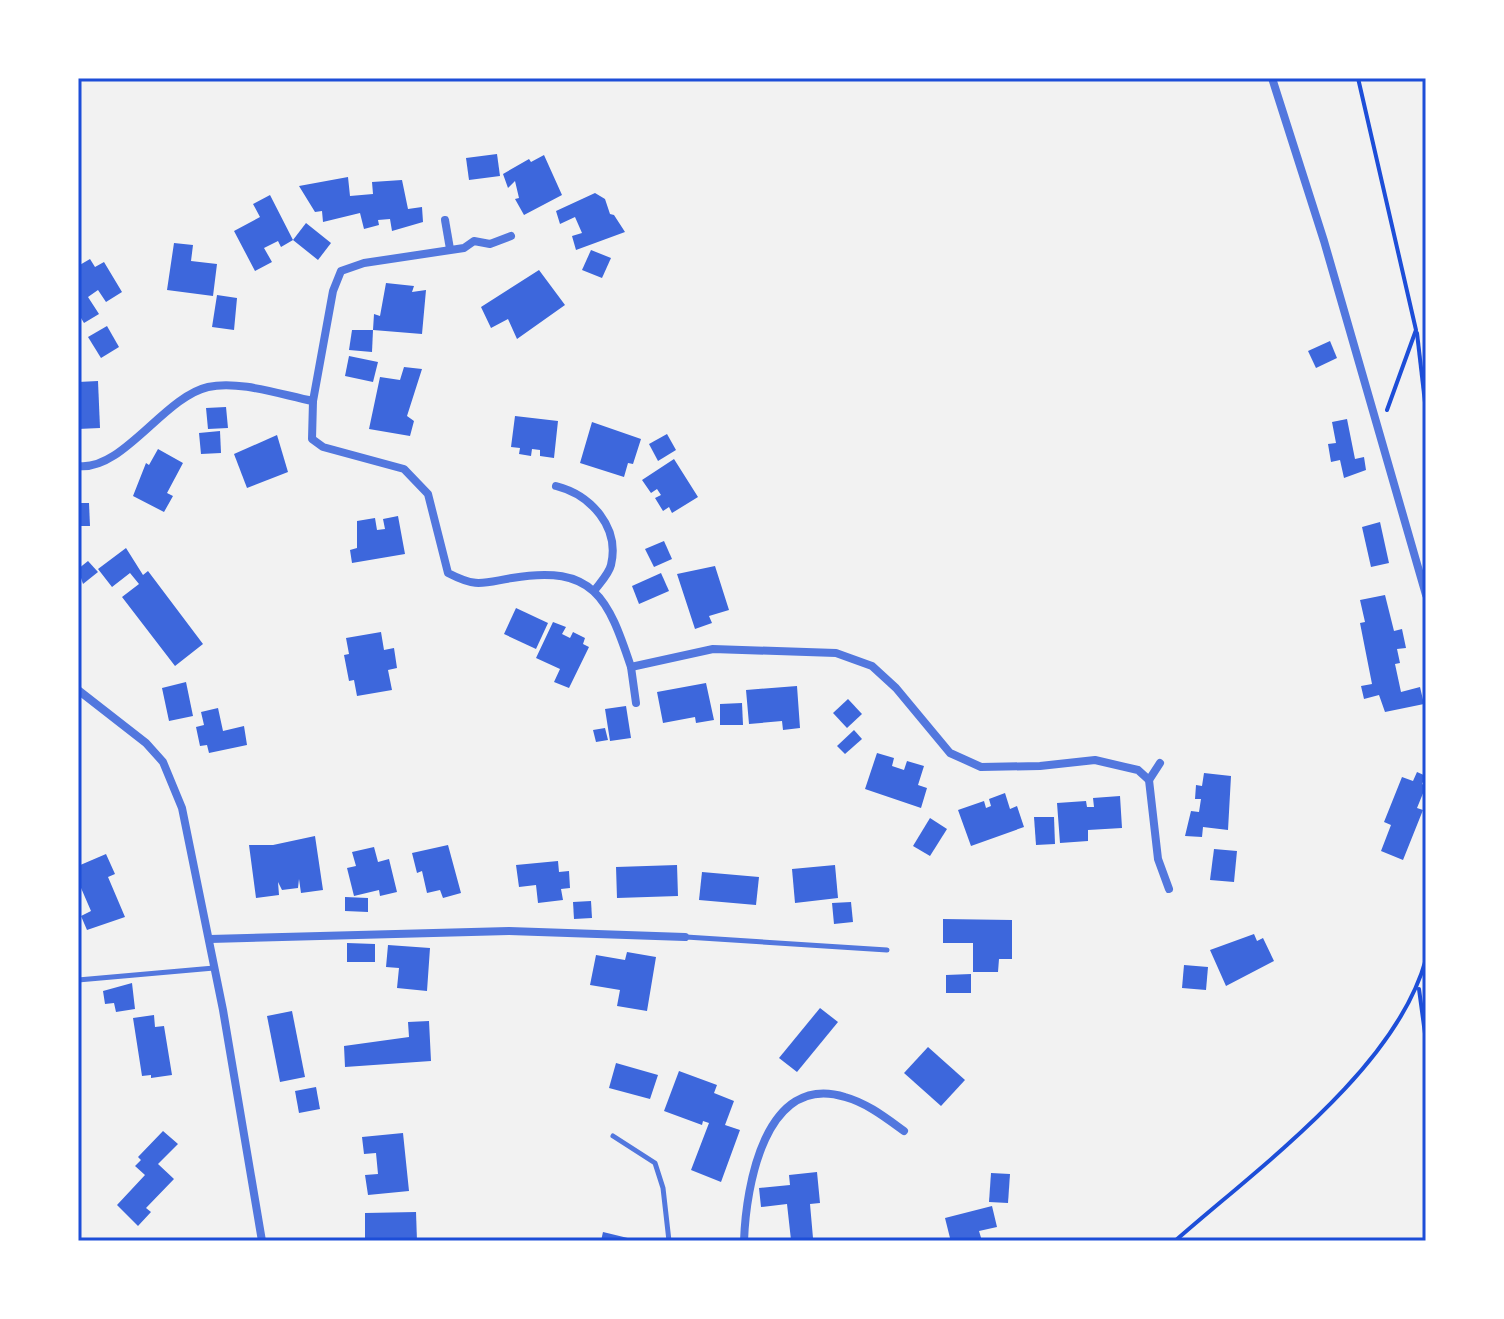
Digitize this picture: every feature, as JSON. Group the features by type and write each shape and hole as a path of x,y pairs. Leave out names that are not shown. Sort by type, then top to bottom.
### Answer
{"street":[{"path":"1272,78 1324,241 1426,595"},
{"path":"445,220 450,249"},
{"path":"511,236 490,244 474,241 464,248 364,263 341,271 333,291 313,401 312,439 323,447 404,469 428,494 448,573 471,585 547,572 574,579 594,591 612,611 631,667 636,703"},
{"path":"78,466 113,456 173,405 206,387 225,385 313,401"},
{"path":"556,486 596,508 611,532 611,566 594,591"},
{"path":"631,667 713,649 836,653 872,666 896,688 950,753 981,767 1040,766 1095,760 1138,770 1149,780"},
{"path":"78,690 146,743 163,762 182,808 210,939 262,1241"},
{"path":"1160,763 1149,780 1158,859 1169,889"},
{"path":"210,939 509,931 685,937"},
{"path":"744,1241 754,1172 767,1130 790,1105 819,1093 845,1096 878,1112 904,1131"}],"lane":[{"path":"685,937 887,950"},
{"path":"78,980 215,968"},
{"path":"613,1136 655,1163 663,1188 669,1241"}],"path":[{"path":"1358,78 1416,330 1426,411"},
{"path":"1379,431 1416,330"},
{"path":"1175,1241 1357,1077 1418,987 1426,959"},
{"path":"1418,987 1426,1041"}],"building":[{"path":"497,154 500,176 469,180 466,158"},
{"path":"544,155 562,195 524,215 515,199 519,198 515,181 508,188 503,174 529,159 531,162"},
{"path":"348,177 350,196 373,194 372,182 402,180 408,209 422,207 423,222 392,231 390,219 378,220 379,225 364,229 360,213 323,222 322,211 315,212 299,186"},
{"path":"595,193 605,199 610,214 614,215 625,232 576,250 572,236 582,233 575,217 560,224 556,211"},
{"path":"270,195 293,240 281,247 278,241 264,248 272,262 255,271 234,231 260,217 253,204"},
{"path":"306,223 331,243 318,260 293,240"},
{"path":"174,243 193,245 191,261 217,264 213,296 167,290"},
{"path":"591,250 611,258 602,278 582,270"},
{"path":"90,259 95,267 104,262 122,292 106,302 98,290 88,297 99,314 84,323 78,313 78,266"},
{"path":"539,270 565,305 517,339 508,319 491,328 481,307"},
{"path":"386,283 414,286 412,292 426,290 422,334 373,330 374,314 380,316"},
{"path":"217,295 237,298 234,330 212,327"},
{"path":"107,326 119,347 101,358 88,337"},
{"path":"352,330 373,330 372,352 349,350"},
{"path":"1330,341 1337,358 1316,368 1308,351"},
{"path":"349,356 378,362 373,382 345,376"},
{"path":"404,367 422,369 407,416 414,421 410,436 369,429 380,377 400,380"},
{"path":"98,381 100,428 78,429 78,382"},
{"path":"226,407 228,428 208,429 206,408"},
{"path":"515,416 558,421 554,458 540,456 540,450 532,449 531,456 519,454 520,448 511,447"},
{"path":"1347,419 1355,459 1364,457 1366,470 1344,478 1340,460 1331,462 1328,444 1336,443 1332,422"},
{"path":"592,422 641,439 633,464 628,463 624,477 580,463"},
{"path":"220,431 221,453 201,454 199,433"},
{"path":"667,434 676,450 658,461 649,444"},
{"path":"277,435 288,472 247,488 234,454"},
{"path":"158,449 183,463 167,493 173,496 164,512 133,496 146,463 149,465"},
{"path":"674,459 698,497 672,513 669,507 663,511 655,498 661,495 657,489 651,493 642,480"},
{"path":"78,503 89,503 90,526 78,526"},
{"path":"398,516 405,554 352,563 350,550 357,548 357,521 375,518 377,530 385,529 383,519"},
{"path":"1380,522 1389,563 1371,567 1362,527"},
{"path":"664,541 672,559 654,567 645,549"},
{"path":"126,548 143,575 148,571 203,644 175,666 122,597 139,584 130,573 112,587 98,569"},
{"path":"88,561 98,572 83,584 78,569"},
{"path":"715,566 729,610 709,616 712,623 695,629 677,574"},
{"path":"661,573 669,591 639,604 632,586"},
{"path":"1385,595 1394,631 1402,629 1406,648 1397,649 1400,663 1395,664 1401,692 1420,687 1424,704 1385,712 1379,695 1364,699 1361,686 1372,684 1360,623 1365,622 1360,600"},
{"path":"516,608 548,623 536,649 504,634"},
{"path":"553,622 566,627 562,634 570,638 573,632 585,638 583,644 589,647 569,688 554,682 560,669 536,658"},
{"path":"381,632 384,650 394,648 397,668 388,670 392,690 357,696 354,680 349,681 344,655 349,654 346,638"},
{"path":"186,682 193,716 169,721 162,688"},
{"path":"706,683 714,720 696,723 695,717 663,723 657,692"},
{"path":"797,686 800,728 783,730 782,721 749,724 746,690"},
{"path":"848,699 862,714 847,728 833,713"},
{"path":"742,703 743,725 720,725 720,704"},
{"path":"626,706 631,738 610,741 605,709"},
{"path":"218,708 223,731 244,726 247,745 209,753 207,745 200,746 196,727 204,725 201,712"},
{"path":"605,728 608,740 596,742 593,730"},
{"path":"854,730 862,739 845,754 837,746"},
{"path":"877,753 894,758 892,766 904,770 907,761 924,766 918,785 927,788 921,808 865,789"},
{"path":"1417,772 1426,776 1422,784 1426,786 1417,808 1423,810 1403,860 1381,851 1391,825 1384,822 1402,777 1413,781"},
{"path":"1204,773 1231,776 1228,830 1203,827 1202,837 1185,836 1191,811 1199,812 1201,799 1195,799 1196,785 1202,786"},
{"path":"1005,793 1010,809 1017,806 1024,827 971,846 958,810 984,801 986,808 991,806 989,799"},
{"path":"1120,796 1122,828 1088,830 1088,841 1060,843 1057,803 1086,801 1087,807 1094,807 1093,798"},
{"path":"1034,817 1054,817 1055,844 1036,845"},
{"path":"930,818 947,829 930,856 913,846"},
{"path":"315,836 323,890 301,893 299,879 298,888 282,890 278,882 279,895 256,898 249,845 273,845"},
{"path":"448,845 461,893 443,898 440,890 427,893 422,871 417,873 412,853"},
{"path":"374,847 378,862 389,859 397,892 380,896 379,890 354,896 347,868 356,866 352,852"},
{"path":"1214,849 1237,851 1234,882 1210,880"},
{"path":"106,854 115,874 108,877 125,917 87,930 81,916 91,911 78,881 78,866"},
{"path":"558,861 559,872 569,871 570,888 561,889 563,900 538,903 536,885 519,887 516,865"},
{"path":"677,865 678,896 617,898 616,867"},
{"path":"835,865 838,898 795,903 792,869"},
{"path":"702,872 759,877 756,905 699,900"},
{"path":"345,897 368,898 368,912 345,911"},
{"path":"591,901 592,918 574,919 573,902"},
{"path":"851,902 853,922 834,924 832,903"},
{"path":"943,919 1012,920 1012,959 999,959 998,972 973,972 973,943 943,943"},
{"path":"1254,934 1257,941 1263,938 1274,961 1226,986 1210,950"},
{"path":"347,943 375,944 375,962 347,962"},
{"path":"388,945 430,948 427,991 397,988 399,968 386,967"},
{"path":"627,952 656,957 647,1011 617,1006 620,990 590,985 596,955 625,960"},
{"path":"1184,965 1208,967 1206,990 1182,988"},
{"path":"971,974 971,993 946,993 946,975"},
{"path":"132,983 135,1009 116,1012 114,1003 105,1004 103,991"},
{"path":"820,1008 838,1022 797,1072 779,1058"},
{"path":"292,1011 305,1077 280,1082 267,1016"},
{"path":"154,1015 155,1027 164,1026 172,1075 151,1078 151,1075 142,1076 133,1018"},
{"path":"429,1021 431,1061 345,1067 344,1046 409,1037 408,1022"},
{"path":"928,1047 965,1080 941,1106 904,1073"},
{"path":"616,1063 658,1075 650,1099 609,1088"},
{"path":"679,1071 717,1085 714,1093 734,1101 725,1125 740,1130 721,1182 691,1170 709,1123 703,1121 702,1125 664,1111"},
{"path":"316,1087 320,1109 299,1113 295,1091"},
{"path":"163,1131 178,1144 158,1164 174,1179 146,1208 151,1212 138,1226 117,1205 145,1175 135,1166 141,1160 138,1157"},
{"path":"403,1133 409,1191 368,1195 365,1175 378,1174 376,1153 364,1154 362,1137"},
{"path":"817,1172 820,1203 810,1204 813,1238 791,1240 787,1204 761,1207 759,1188 790,1185 789,1175"},
{"path":"991,1173 1010,1174 1008,1203 989,1202"},
{"path":"992,1206 997,1227 979,1231 982,1241 941,1241 950,1238 945,1218"},
{"path":"416,1212 417,1241 365,1241 365,1213"},
{"path":"603,1232 636,1240 636,1241 601,1241"}]}
